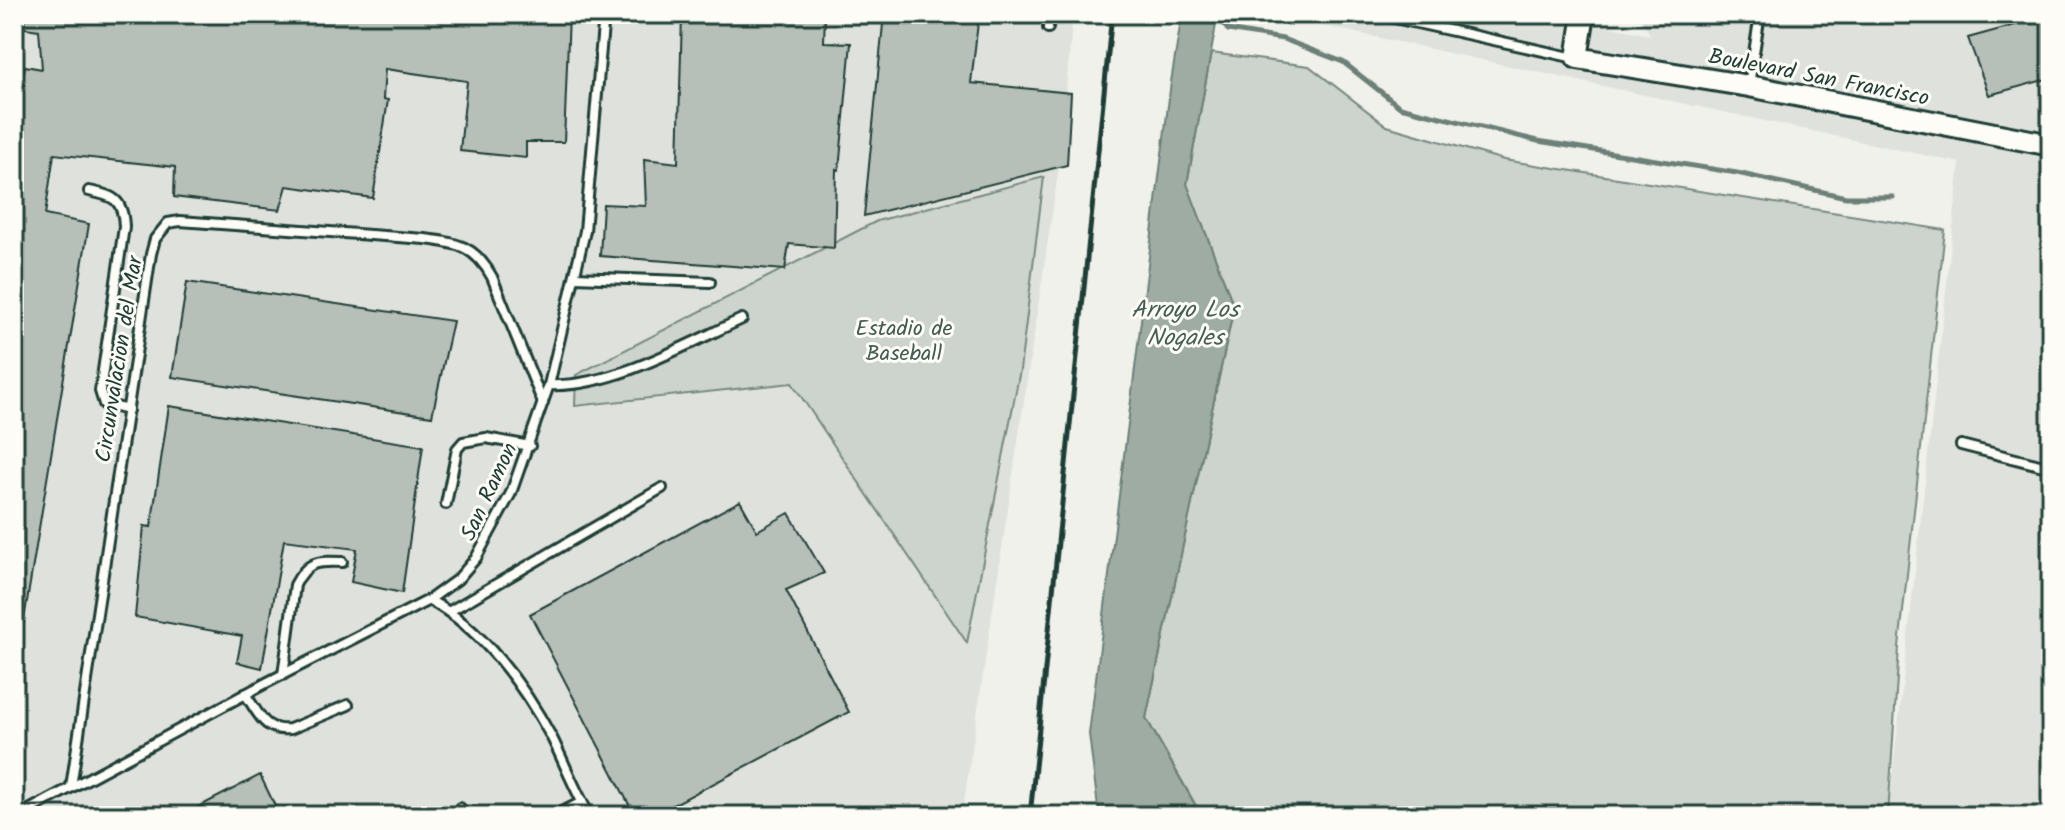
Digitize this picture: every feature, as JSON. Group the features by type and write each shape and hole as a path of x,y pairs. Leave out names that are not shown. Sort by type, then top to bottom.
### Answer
{"street":[{"path":"1577,58 1584,14"},
{"name":"Boulevard San Francisco","path":"1577,58 1749,86 2051,145"}],"lane":[{"name":"San Ramon","path":"18,816 429,600 458,579 476,558 511,493 530,446 549,385 575,277 585,231 604,14"},
{"path":"1048,28 1049,14"},
{"path":"1376,14 1577,58"},
{"path":"1749,86 1760,14"},
{"path":"89,191 116,199 124,211 100,391 104,404 128,410"},
{"name":"Circunvalacion del Mar","path":"71,787 155,239 168,223 180,221 425,239 451,242 469,249 483,261 492,277 543,404"},
{"path":"575,277 710,282"},
{"path":"549,385 569,386 608,379 742,319"},
{"path":"446,504 457,449 463,442 486,438 530,446"},
{"path":"1961,445 2051,468"},
{"path":"450,611 662,488"},
{"path":"283,675 295,585 301,571 315,562 342,562"},
{"path":"429,600 450,611 472,631 517,682 551,737 590,816"},
{"path":"245,694 266,724 280,730 290,729 348,705"},
{"path":"554,816 582,802"}],"shaded area":[{"path":"14,14 1073,14 1059,167 962,816 14,816"},
{"path":"1268,14 1563,14 1563,17 1650,35 1639,14 2051,14 2051,816 1888,816 1960,163"}],"green space":[{"path":"1211,53 1309,66 1387,126 1504,160 1945,230 1899,647 1888,816 1198,816 1198,809 1146,718 1234,307 1187,184"},
{"name":"Estadio de Baseball","path":"1044,177 1020,370 967,643 792,383 575,406 576,375 877,221"}],"water":[{"name":"Arroyo Los Nogales","path":"1182,14 1218,14 1187,184 1234,307 1146,718 1198,810 1198,816 1099,816 1089,734"}],"building":[{"path":"26,14 569,14 564,142 526,142 526,158 460,151 467,81 385,69 383,99 388,100 373,198 287,186 280,210 174,197 175,167 54,154 45,215 89,224 22,632 14,632 14,118 25,66 42,69 39,30 24,28"},
{"path":"682,14 825,14 824,42 851,43 839,170 836,169 834,248 789,244 785,270 600,256 603,204 646,206 644,159 678,163"},
{"path":"884,14 979,14 971,83 1071,93 1067,165 864,216"},
{"path":"2051,15 2051,78 1989,95 1968,38"},
{"path":"187,282 453,321 432,416 172,377"},
{"path":"169,406 423,446 402,593 351,582 357,549 284,540 262,668 237,662 242,636 135,617 144,526 151,527"},
{"path":"740,501 757,531 789,513 824,573 786,590 849,712 652,816 635,816 530,614"},
{"path":"260,775 280,816 181,816"}],"waterway":[{"path":"1215,14 1228,30 1283,39 1343,62 1400,107 1538,141 1737,173 1846,197 1893,197"}],"railway":[{"path":"1030,816 1112,14"}]}
